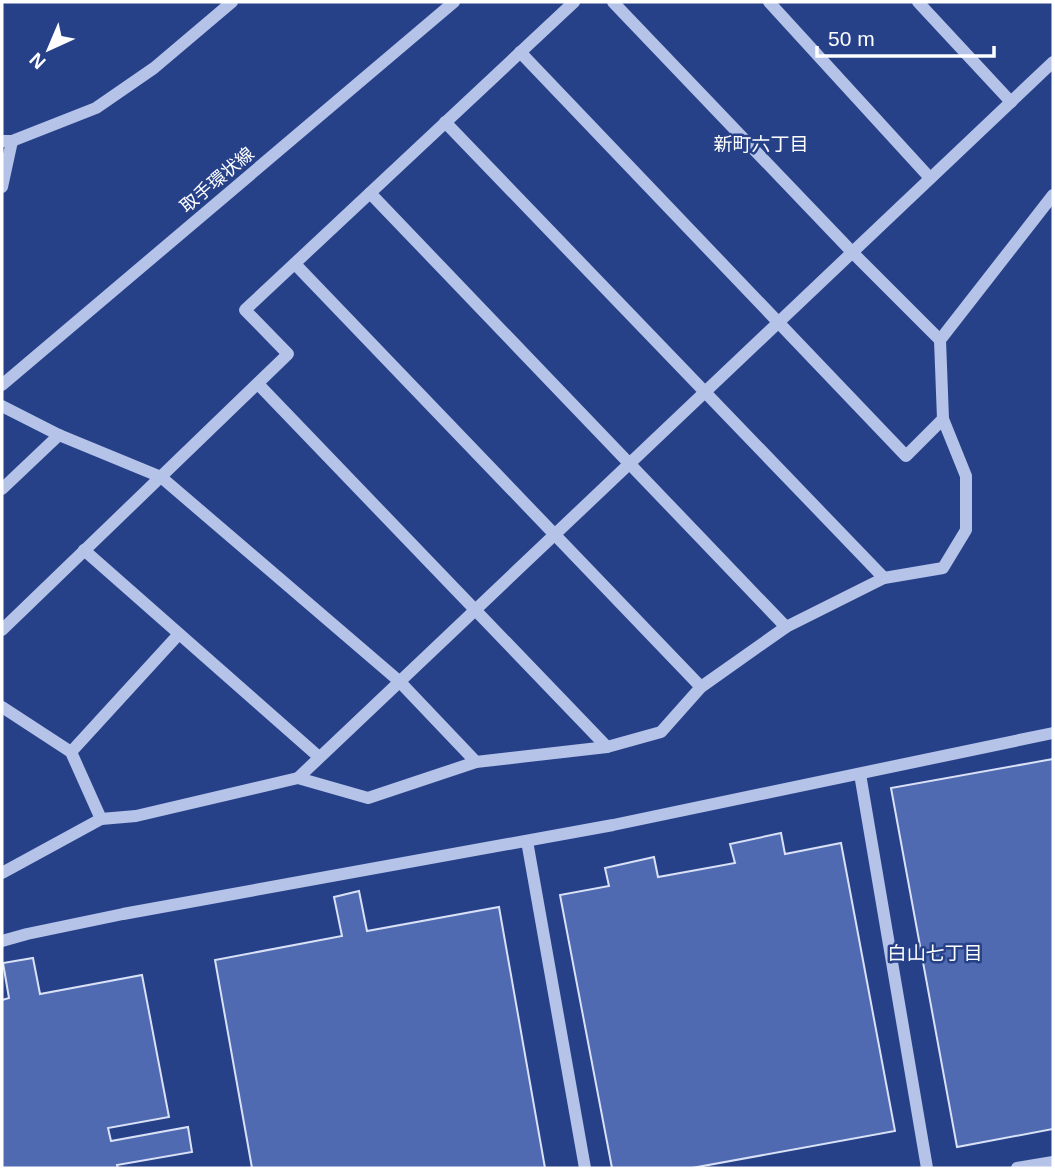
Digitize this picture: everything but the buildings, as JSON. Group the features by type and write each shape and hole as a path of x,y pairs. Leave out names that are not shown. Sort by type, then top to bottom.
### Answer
{"street":[{"path":"2,187 7,141 96,108 154,68 232,2"},
{"name":"取手環状線","path":"2,385 454,2"},
{"path":"2,630 288,354 245,310 574,2"},
{"path":"613,2 852,253 940,340"},
{"path":"769,2 930,178"},
{"path":"918,2 1011,102"},
{"path":"520,52 905,456 943,419"},
{"path":"298,778 1053,62"},
{"path":"445,122 884,578"},
{"path":"370,193 786,627"},
{"path":"2,873 101,819 136,816 298,778 368,798 476,762 607,747 661,732 701,687 786,627 884,578 943,568 966,530 966,476 943,419 940,340 1053,195"},
{"path":"295,264 701,687"},
{"path":"258,384 607,747"},
{"path":"2,405 59,435 160,477 399,681 476,762"},
{"path":"2,489 59,435"},
{"path":"84,550 319,757"},
{"path":"71,752 179,634"},
{"path":"2,707 71,752 101,819"},
{"path":"2,941 123,914 627,822 1053,733"},
{"path":"860,774 927,1168"},
{"path":"527,841 585,1168"},
{"path":"1017,1168 1053,1162"}],"district":[{"name":"新町六丁目","path":"761,144"},
{"name":"白山七丁目","path":"935,953"}]}
